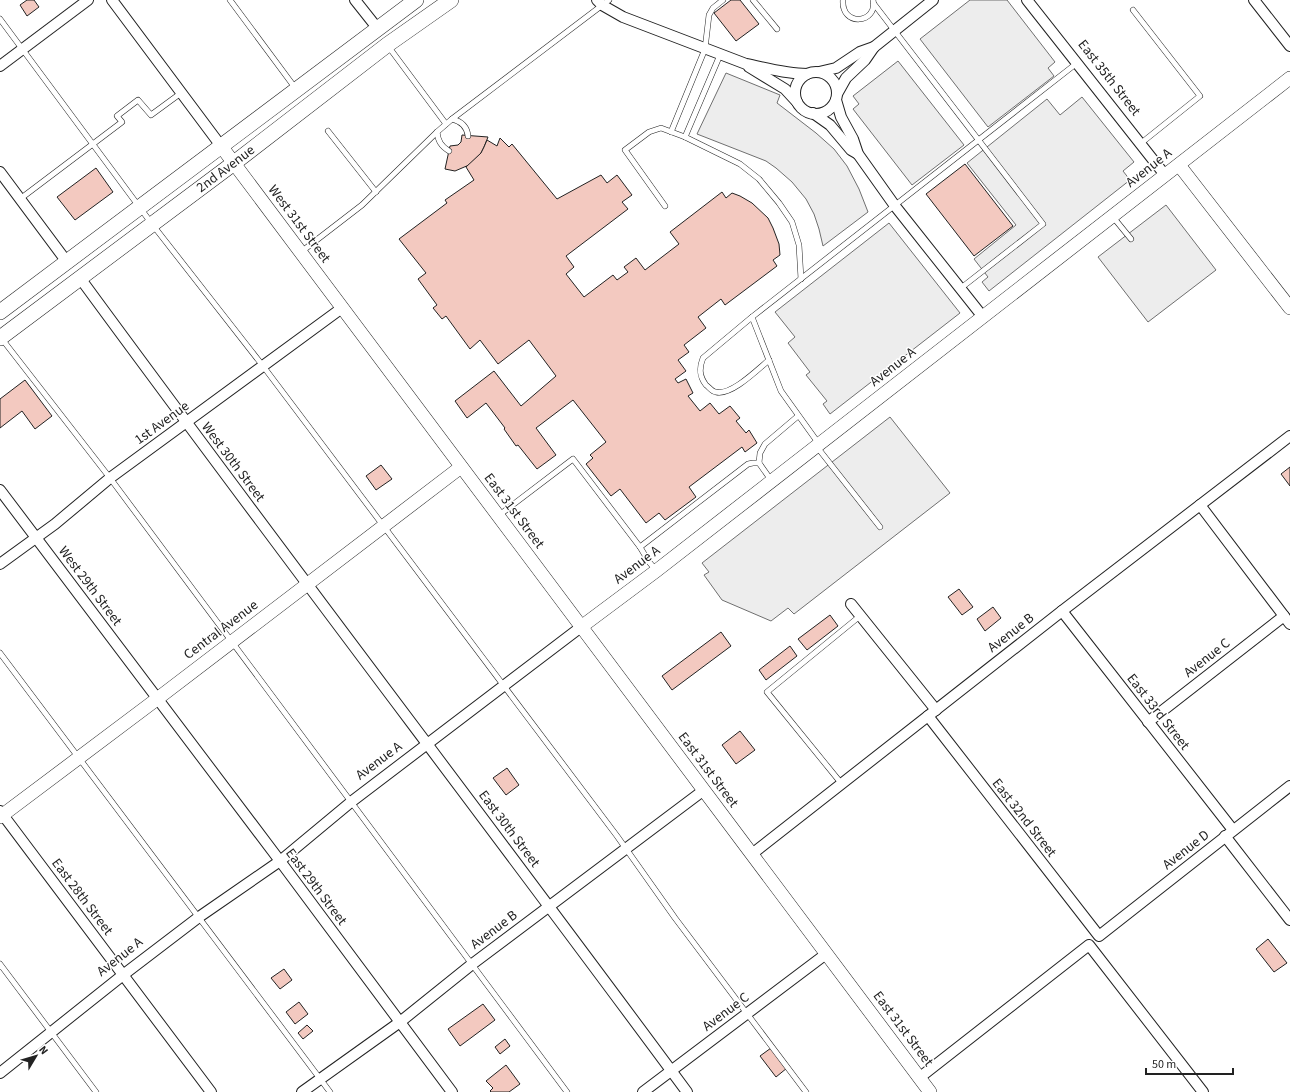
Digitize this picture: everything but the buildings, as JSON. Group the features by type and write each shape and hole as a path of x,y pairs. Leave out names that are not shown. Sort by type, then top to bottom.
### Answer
{"main road":[{"name":"2nd Avenue","path":"0,312 416,0"},
{"name":"2nd Avenue","path":"0,338 234,163 387,45 451,0"}],"street":[{"path":"0,66 88,0"},
{"name":"West 31st Street","path":"112,0 461,467"},
{"path":"355,0 378,28"},
{"path":"603,2 623,17 720,55 746,64 783,73 807,74 836,68 860,52 874,47 933,0"},
{"name":"East 35th Street","path":"1027,0 1165,175"},
{"path":"1254,0 1290,46"},
{"path":"812,113 821,113 829,109 846,78 866,60 874,47"},
{"path":"746,64 785,89 805,110 830,125 850,150 858,154"},
{"path":"819,72 824,73 831,78 836,86 836,97 841,117 858,154 896,206 983,317"},
{"path":"798,104 796,87 800,79 807,74"},
{"name":"Avenue A","path":"0,1073 123,975 199,917 280,861 351,802 656,570 1290,78"},
{"path":"1178,165 1290,308"},
{"path":"0,172 67,262"},
{"name":"West 30th Street","path":"80,278 186,423 308,584"},
{"name":"1st Avenue","path":"0,564 36,538 110,478 342,308"},
{"name":"Avenue B","path":"752,854 1062,611 1290,436"},
{"name":"East 31st Street","path":"461,467 930,1092"},
{"name":"Central Avenue","path":"1,814 79,758 461,467"},
{"name":"West 29th Street","path":"0,490 157,699"},
{"path":"1200,505 1287,620"},
{"name":"East 30th Street","path":"308,584 687,1092"},
{"path":"851,604 936,710"},
{"name":"East 33rd Street","path":"1062,611 1148,722 1290,920"},
{"name":"Avenue C","path":"1148,722 1287,620"},
{"name":"East 29th Street","path":"157,699 452,1092"},
{"name":"East 32nd Street","path":"928,716 1099,936"},
{"name":"Avenue D","path":"1099,936 1290,786"},
{"name":"Avenue B","path":"302,1092 400,1022 549,906 704,790"},
{"name":"East 28th Street","path":"1,814 211,1092"},
{"path":"919,1078 1089,945 1203,1092"},
{"name":"Avenue C","path":"643,1092 826,954"}],"lane":[{"path":"230,0 296,90"},
{"path":"671,132 705,49 709,15 714,8 724,0"},
{"path":"753,0 777,29"},
{"path":"843,0 844,10 850,18 856,19 861,19 870,14 873,9 874,2"},
{"path":"300,252 362,205 452,119 603,2"},
{"path":"874,2 1043,224 961,288"},
{"path":"1133,10 1200,96 1140,144"},
{"path":"0,19 152,224 263,366 626,848 675,918 806,1092"},
{"path":"387,45 446,124"},
{"path":"685,137 720,55"},
{"path":"769,360 736,386 722,393 714,392 703,380 700,373 702,358 752,317 896,206 1077,63"},
{"path":"20,199 122,122 117,116 138,100 151,115 182,93"},
{"path":"452,119 457,120 466,128 468,136"},
{"path":"665,206 625,150 649,132 661,128 685,137 740,164 759,179 792,222 799,245 802,279"},
{"path":"328,131 376,192"},
{"path":"437,132 441,145 449,151"},
{"path":"1112,216 1131,239"},
{"path":"752,317 781,391 818,445 880,526"},
{"path":"0,338 110,478 567,1092"},
{"path":"771,481 759,463 760,453 765,444 798,416"},
{"path":"498,516 573,459 656,570"},
{"path":"640,547 748,464 759,463"},
{"path":"841,783 767,692 860,616"},
{"path":"0,653 330,1092"},
{"path":"0,964 96,1092"}],"shaded area":[{"path":"970,0 1007,0 1055,62 1048,68 1054,76 988,127 920,39"},
{"path":"898,61 964,145 912,185 853,109 859,104 853,96"},
{"path":"726,73 780,95 777,103 834,149 847,166 859,189 868,212 823,246 814,214 806,199 792,182 766,161 697,134"},
{"path":"1082,97 1134,162 1123,171 1130,180 989,291 982,282 988,277 974,259 1016,225 967,163 1047,99 1060,115"},
{"path":"1166,205 1216,270 1148,322 1098,257"},
{"path":"889,223 960,313 830,414 823,404 827,401 806,375 810,372 788,343 795,337 775,312"},
{"path":"890,417 950,493 794,614 788,608 771,621 722,600 704,575 709,572 702,563"}]}
